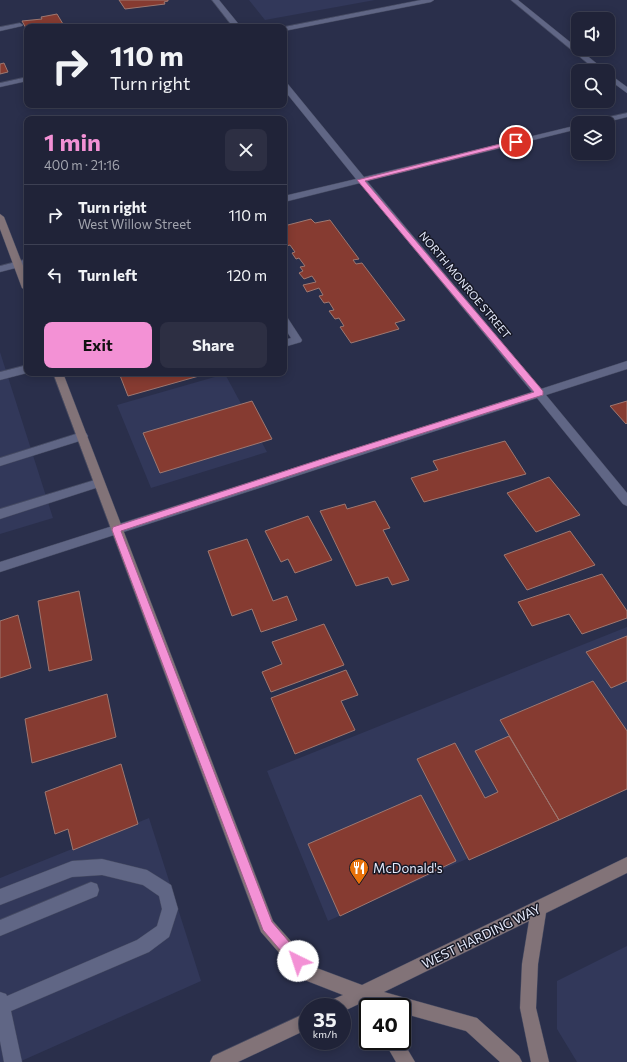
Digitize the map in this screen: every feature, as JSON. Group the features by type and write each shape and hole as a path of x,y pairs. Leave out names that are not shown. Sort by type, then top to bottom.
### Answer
{"street":[{"path":"215,0 235,24"},
{"path":"287,28 431,0"},
{"path":"514,0 593,64"},
{"path":"0,29 20,26"},
{"path":"0,84 24,80"},
{"path":"615,81 627,91"},
{"name":"NORTH MONROE STREET","path":"287,89 361,180 540,393 627,501"},
{"path":"615,118 627,115"},
{"path":"287,198 571,129"},
{"path":"0,217 23,263 0,269"},
{"path":"287,324 298,340 287,343"},
{"path":"0,567 627,365"},
{"path":"0,376 24,370"},
{"path":"59,376 98,483 267,926 308,973 363,998"},
{"path":"0,462 82,436"},
{"path":"0,514 98,483"},
{"name":"WEST HARDING WAY","path":"371,998 539,908 627,865"},
{"path":"0,897 72,869 102,867 147,878 165,891 170,909 163,931 143,946 1,1004 13,1062"},
{"path":"0,928 91,890"},
{"path":"539,908 530,964 528,1008 540,1062"},
{"path":"411,1010 471,1024 513,1062"},
{"path":"219,1062 299,1024"},
{"path":"399,1050 406,1062"}],"shaded area":[{"path":"249,0 375,0 265,20"},
{"path":"0,352 53,518 0,534"},
{"path":"218,376 226,376 267,452 151,488 117,405"},
{"path":"627,627 627,787 328,921 267,771"},
{"path":"149,818 201,981 19,1062 0,1062 0,878"},
{"path":"627,946 627,1062 577,1062 557,1029 557,981"}],"building":[{"path":"119,0 168,1 164,2 165,4 125,9"},
{"path":"57,14 63,24 24,25 22,21 42,19 41,17"},
{"path":"4,63 8,72 0,74 0,64"},
{"path":"311,219 315,223 330,220 359,259 353,260 356,264 362,263 405,320 395,323 399,329 351,343 340,327 344,326 339,318 335,319 329,311 334,310 329,302 324,303 319,296 323,295 319,288 307,292 303,285 316,282 312,276 304,279 299,273 303,271 300,267 305,266 299,258 296,259 292,253 295,252 290,245 287,246 287,225"},
{"path":"120,376 199,376 128,396"},
{"path":"252,401 272,439 160,473 143,433"},
{"path":"627,401 627,423 626,424 610,406"},
{"path":"505,441 526,474 424,502 411,478 438,470 433,461"},
{"path":"549,477 580,515 536,532 507,493"},
{"path":"375,501 390,528 383,530 409,580 392,585 388,577 356,586 320,511 345,504 347,509"},
{"path":"308,516 332,560 295,573 288,559 281,562 265,531"},
{"path":"570,531 595,565 527,590 504,555"},
{"path":"247,539 273,601 287,596 297,620 261,632 252,609 232,616 208,551"},
{"path":"602,574 627,611 627,618 582,634 569,614 532,626 518,602"},
{"path":"79,591 92,660 49,671 38,601"},
{"path":"18,615 31,668 0,678 0,621"},
{"path":"324,624 344,665 271,692 262,672 282,664 272,642"},
{"path":"627,636 627,681 611,688 586,652"},
{"path":"346,670 358,695 341,701 355,730 295,754 271,698"},
{"path":"593,681 627,731 627,789 559,820 500,720"},
{"path":"107,694 116,737 32,763 25,719"},
{"path":"509,736 559,820 469,860 417,759 455,743 485,798 498,792 475,751"},
{"path":"121,764 138,824 73,850 68,829 55,834 45,792"},
{"path":"421,795 456,861 340,916 308,844"}],"place":[{"name":"McDonald's","path":"359,885"}],"route":[{"path":"298,961 267,926 116,530 338,457 540,393 361,180 516,142"}]}
